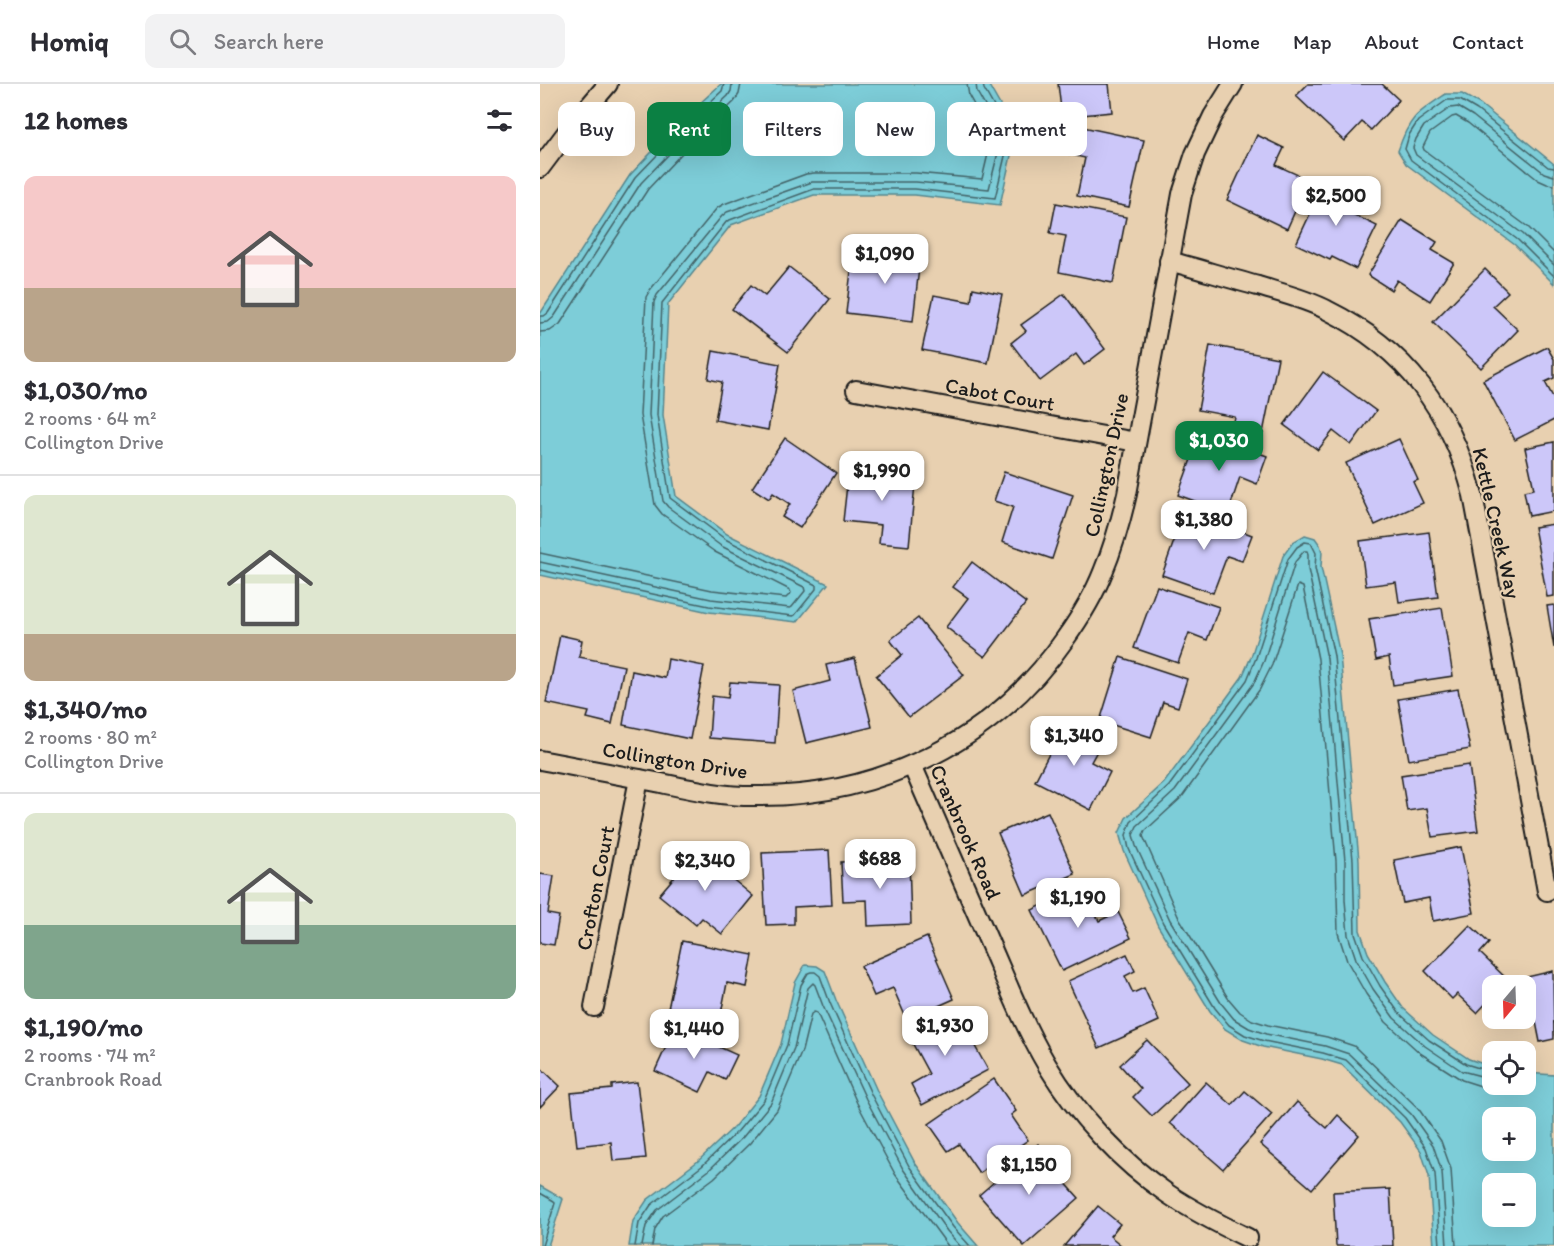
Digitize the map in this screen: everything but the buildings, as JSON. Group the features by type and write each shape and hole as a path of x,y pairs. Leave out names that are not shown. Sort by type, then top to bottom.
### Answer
{"street":[{"path":"540,168 608,84"},
{"name":"Collington Drive","path":"540,760 708,792 758,796 808,794 857,784 912,765 950,746 991,718 1017,696 1051,659 1074,626 1103,573 1119,526 1182,194 1195,154 1213,116 1233,84"},
{"name":"Kettle Creek Way","path":"1169,261 1287,295 1326,309 1374,338 1416,379 1438,408 1455,441 1473,495 1547,891"},
{"name":"Cabot Court","path":"856,390 1136,442"},
{"name":"Cranbrook Road","path":"912,765 1022,1017 1066,1094 1093,1127 1126,1161 1168,1194 1214,1222 1248,1238"},
{"name":"Crofton Court","path":"594,1007 639,779"}],"water":[{"path":"721,84 988,84 998,102 947,102 947,156 1011,156 1000,205 915,195 814,195 731,225 668,304 663,415 676,496 727,534 828,584 797,622 709,612 540,575 540,314 630,175 648,156 731,156 731,102 701,102"},
{"path":"1446,94 1462,94 1480,104 1554,164 1554,284 1515,245 1406,164 1398,151 1406,130 1415,117"},
{"path":"1305,535 1315,538 1322,552 1321,567 1340,655 1359,860 1360,930 1368,953 1403,1008 1433,1035 1469,1059 1482,1064 1482,1095 1536,1095 1536,1074 1554,1075 1554,1246 1434,1246 1429,1176 1421,1151 1400,1122 1342,1065 1263,1047 1243,1040 1225,1029 1210,1011 1158,926 1124,851 1119,833 1126,818 1164,783 1242,677 1251,657 1283,556 1293,542"},
{"path":"805,965 817,966 825,971 878,1093 915,1163 958,1223 978,1246 629,1246 633,1221 647,1200 698,1161 734,1127 759,1096 781,1044 795,983"},
{"path":"540,1186 563,1199 548,1246 540,1246"}]}
